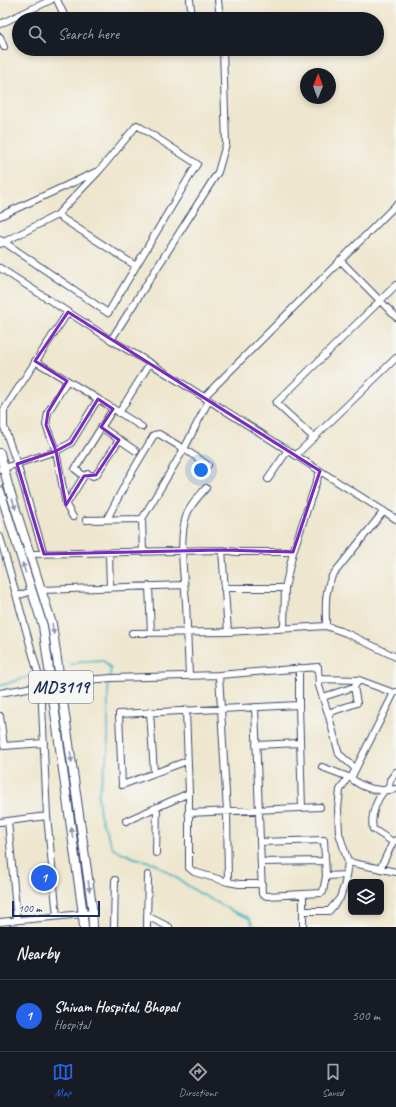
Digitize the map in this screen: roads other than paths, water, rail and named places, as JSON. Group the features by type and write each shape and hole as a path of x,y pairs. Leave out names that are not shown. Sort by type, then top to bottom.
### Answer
{"main road":[{"name":"MD3119","path":"0,454 2,469 52,624 93,927"},
{"name":"MD3119","path":"0,491 43,626 84,927"}],"street":[{"path":"25,12 52,0"},
{"path":"57,0 63,12"},
{"path":"190,0 191,12"},
{"path":"218,0 219,12"},
{"path":"0,24 12,18"},
{"path":"0,38 4,47"},
{"path":"110,340 218,172 226,144 223,56"},
{"path":"137,125 197,164 108,313 1,242 57,215 99,171 137,125"},
{"path":"0,216 99,171"},
{"path":"143,552 142,519 184,449 207,399 340,260 396,205"},
{"path":"57,215 136,266"},
{"path":"340,260 396,316"},
{"path":"0,268 110,340 150,363 396,519"},
{"path":"314,438 276,403 396,285"},
{"path":"44,554 17,464 4,427 4,410 68,312"},
{"path":"296,455 396,358"},
{"path":"35,361 142,427"},
{"path":"84,476 75,469 101,427 116,411 150,363"},
{"path":"67,381 48,412 46,425 56,452 66,505 73,517"},
{"path":"2,469 56,452 71,442 98,399"},
{"path":"101,427 136,451"},
{"path":"107,518 154,435 159,434 208,465"},
{"path":"66,505 84,476 88,474 93,476 96,475 119,440"},
{"path":"268,479 288,450"},
{"path":"284,628 285,588 293,552 320,471"},
{"path":"189,676 188,633 182,551 186,515 206,488"},
{"path":"326,626 327,586 332,576 384,511"},
{"path":"86,520 107,518 142,519"},
{"path":"0,537 2,552 17,596 41,684 47,816 57,916"},
{"path":"30,554 222,550 236,552 293,552"},
{"path":"222,550 228,632"},
{"path":"109,553 110,588"},
{"path":"41,590 184,585"},
{"path":"149,586 151,633"},
{"path":"224,588 285,588"},
{"path":"17,596 32,591"},
{"path":"132,633 228,632 326,626 346,633 396,657"},
{"path":"0,693 41,684 60,682 112,678 219,675 318,667 319,686 339,754 355,768"},
{"path":"299,668 302,808"},
{"path":"219,675 227,811 228,882"},
{"path":"303,911 329,911 340,898 345,883 348,862 339,833 338,809 340,790 350,778 395,692 359,680 319,679"},
{"path":"323,697 354,687 359,680"},
{"path":"328,713 357,703 354,687"},
{"path":"187,761 122,785 118,714 299,705"},
{"path":"255,707 256,744 262,894 267,896 321,893 324,890 326,876 324,840 260,842"},
{"path":"186,710 189,793 189,868 194,872 228,882 239,884 262,884"},
{"path":"150,712 154,773"},
{"path":"0,716 4,746 44,743"},
{"path":"256,744 300,743"},
{"path":"322,767 333,770 350,778 360,786 384,791 396,789"},
{"path":"380,869 394,841 373,829 371,822 377,803 384,791 389,788 390,780 396,772"},
{"path":"126,821 189,793"},
{"path":"156,852 157,807"},
{"path":"188,813 320,807"},
{"path":"0,822 47,816"},
{"path":"8,821 17,920"},
{"path":"261,862 324,861"},
{"path":"348,862 396,872"},
{"path":"147,927 148,875"},
{"path":"326,876 346,876"},
{"path":"114,927 115,880"},
{"path":"303,894 303,927"},
{"path":"0,922 92,913"},
{"path":"147,916 169,927"}],"waterway":[{"path":"70,665 81,661 103,660 111,669 108,690 108,753 98,796 100,815 113,849 135,858 154,863 196,891 230,910 249,918 254,927"},
{"path":"0,686 30,676"}],"place":[{"name":"Shivam Hospital, Bhopal","path":"44,878"}]}
